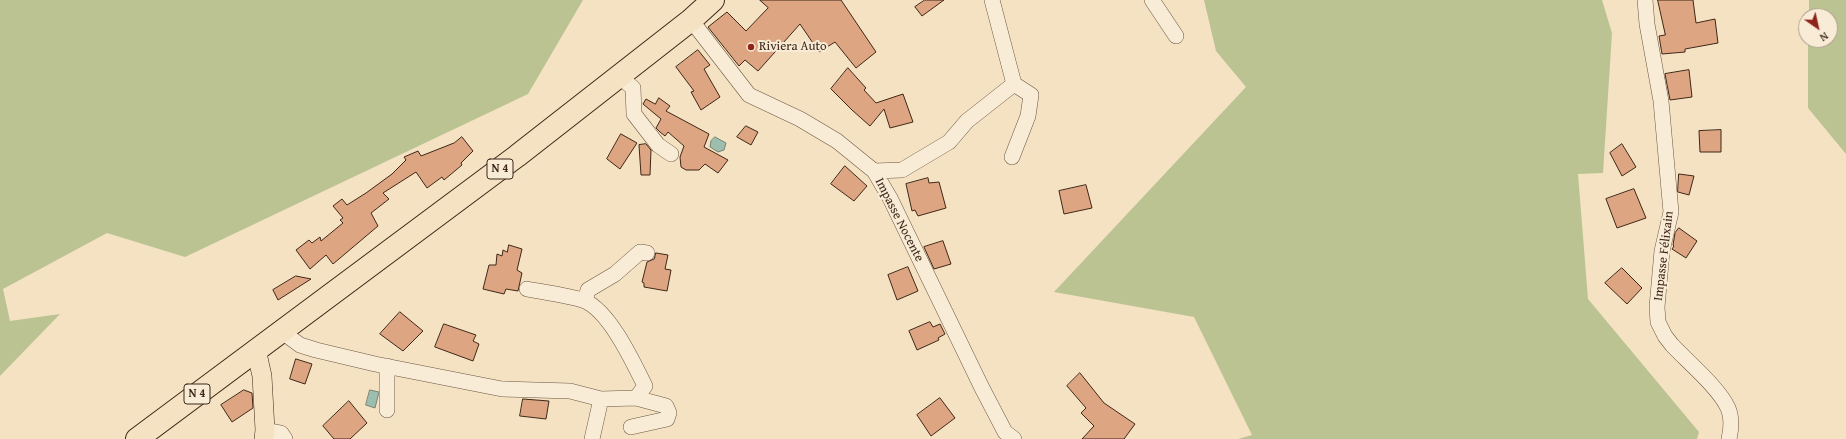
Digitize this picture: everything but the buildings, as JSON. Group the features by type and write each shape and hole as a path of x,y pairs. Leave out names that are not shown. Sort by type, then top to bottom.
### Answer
{"highway":[{"name":"N 4","path":"137,439 256,349 511,161 691,20 713,0"}],"main road":[{"path":"256,349 262,376 264,435"}],"street":[{"path":"992,0 1014,84 1031,96 1028,116 1012,157"},
{"path":"1152,0 1176,36"},
{"name":"Impasse Félixain","path":"1645,0 1647,24 1661,101 1671,212 1662,250 1657,307 1658,322 1665,336 1672,345 1720,394 1728,409 1730,421 1729,439"},
{"name":"Impasse Nocente","path":"691,20 749,95 800,119 837,141 874,171 890,198 982,388 1005,432 1014,439"},
{"path":"619,76 633,88 634,114 658,145 671,154"},
{"path":"874,171 902,170 949,142 967,121 1014,84"},
{"path":"585,301 588,290 614,274 640,252 647,253"},
{"path":"527,289 585,301 602,312 636,368 645,386 636,398"},
{"path":"282,331 300,345 386,366 502,389 570,391 601,399 636,398 666,406 670,413 667,419 631,427"},
{"path":"386,366 387,410"},
{"path":"592,439 601,399"},
{"path":"264,435 281,433 285,439"}],"green space":[{"path":"0,0 583,0 528,94 185,257 107,233 3,289 10,321 60,314 0,376"},
{"path":"1204,0 1602,0 1612,33 1603,173 1578,174 1588,299 1699,432 1697,439 1238,439 1252,435 1194,317 1054,292 1246,87 1216,51"},
{"path":"1809,0 1846,0 1846,154 1808,108 1808,48 1838,48 1838,8 1809,8"}],"shaded area":[{"path":"715,137 726,143 724,150 718,152 710,147 711,141"},
{"path":"370,390 379,392 375,408 366,405"}],"place":[{"name":"Riviera Auto","path":"751,47"}]}
